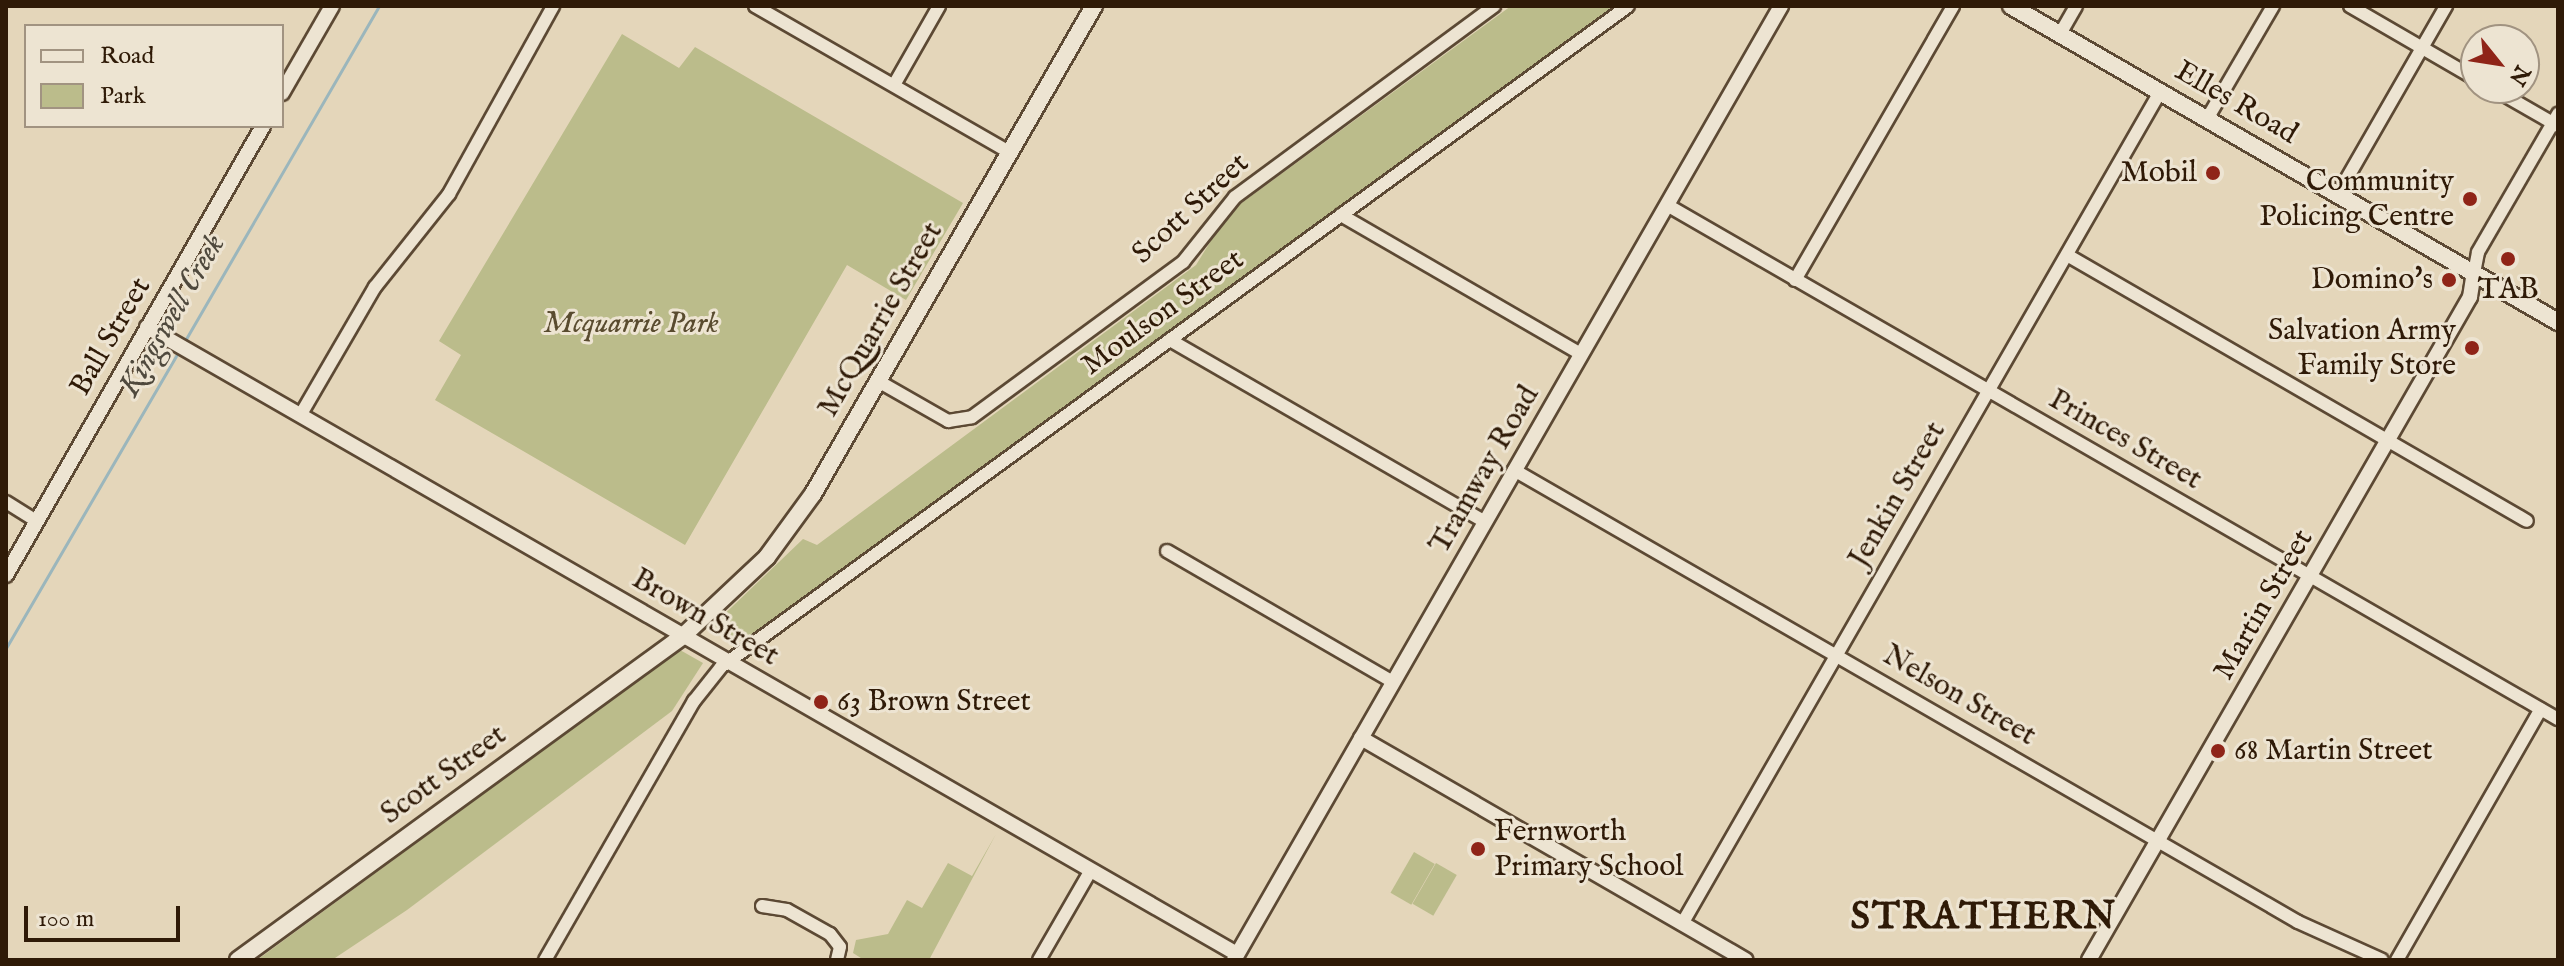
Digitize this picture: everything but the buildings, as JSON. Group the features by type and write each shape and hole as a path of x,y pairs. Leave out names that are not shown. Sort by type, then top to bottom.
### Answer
{"main road":[{"name":"McQuarrie Street","path":"683,636 788,532 1094,6"},
{"name":"Elles Road","path":"2011,6 2558,322"},
{"name":"Scott Street","path":"238,960 683,636"}],"street":[{"path":"284,90 332,6"},
{"path":"301,414 375,287 449,194 553,6"},
{"path":"755,6 1009,152"},
{"path":"894,85 939,6"},
{"name":"Scott Street","path":"878,381 948,421 972,417 1183,262 1235,197 1494,6"},
{"name":"Moulson Street","path":"729,661 1628,6"},
{"name":"Tramway Road","path":"1236,957 1781,6"},
{"path":"1795,280 1953,6"},
{"path":"2060,34 2076,6"},
{"path":"2207,119 2273,6"},
{"path":"2350,6 2460,70"},
{"path":"2338,194 2446,6"},
{"name":"Jenkin Street","path":"1682,924 2160,92"},
{"path":"2474,273 2478,252 2556,121 2523,104"},
{"name":"Ball Street","path":"6,575 262,128"},
{"name":"Princes Street","path":"1667,205 2558,719"},
{"path":"1341,215 1581,354"},
{"path":"2067,255 2527,521"},
{"name":"Martin Street","path":"2089,960 2470,297 2474,273"},
{"name":"Brown Street","path":"147,327 1091,870 1236,957"},
{"path":"1170,340 1485,522"},
{"name":"Nelson Street","path":"1514,470 2298,922 2382,960"},
{"path":"6,502 37,521"},
{"path":"1167,551 1393,682"},
{"path":"545,960 694,701 729,661"},
{"path":"2397,960 2541,709"},
{"path":"1361,738 1745,960"},
{"path":"1039,960 1091,870"},
{"path":"762,906 830,934 840,947 837,960"}],"green space":[{"path":"1511,6 1616,6 809,597 741,641 713,625 803,539 817,545 1196,265 1228,213"},
{"name":"Mcquarrie Park","path":"622,34 679,68 695,47 963,203 906,300 847,265 685,545 435,400 461,355 439,341"},
{"path":"680,650 703,663 672,711 407,910 332,960 257,960"},
{"path":"996,834 929,960 864,960 853,953 856,940 888,934 907,900 922,908 948,863 972,876"},
{"path":"1414,852 1435,864 1411,905 1390,893"},
{"path":"1436,863 1457,875 1433,916 1412,904"}],"waterway":[{"name":"Kingswell Creek","path":"183,344 379,6"},
{"name":"Kingswell Creek","path":"6,648 179,351"}],"place":[{"name":"Mobil","path":"2213,173"},
{"name":"Community Policing Centre","path":"2470,199"},
{"name":"TAB","path":"2508,259"},
{"name":"Domino's","path":"2449,280"},
{"name":"Salvation Army Family Store","path":"2472,348"},
{"name":"63 Brown Street","path":"821,702"},
{"name":"68 Martin Street","path":"2218,751"},
{"name":"Fernworth Primary School","path":"1478,849"}],"district":[{"name":"STRATHERN","path":"1984,919"}]}
